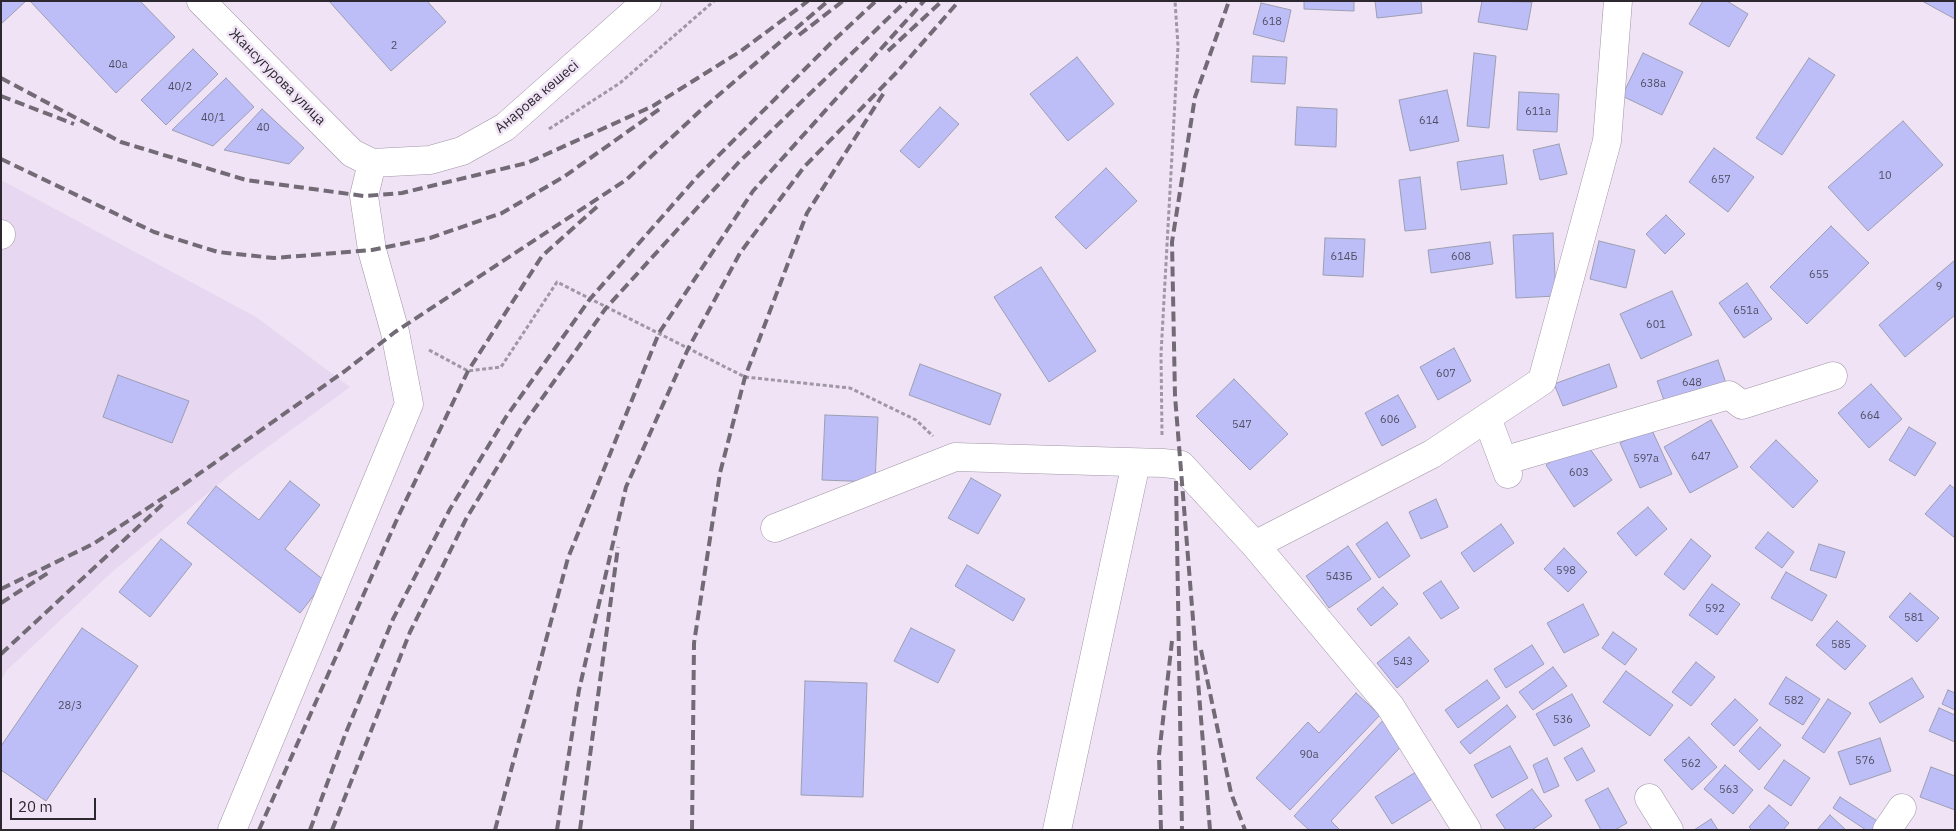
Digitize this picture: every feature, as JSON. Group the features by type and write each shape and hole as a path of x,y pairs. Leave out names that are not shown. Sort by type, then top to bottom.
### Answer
{"street":[{"name":"Жансугурова улица","path":"201,1 362,158"},
{"name":"Анарова көшесі","path":"362,158 430,160 462,152 505,127 647,1"},
{"path":"1256,545 1432,454 1542,381 1607,141 1618,1"},
{"path":"232,830 409,404 395,332 372,250 364,196 362,158"},
{"path":"1487,418 1506,468 1729,395 1742,405 1833,376"},
{"path":"776,528 955,457 1181,465 1256,545 1390,706 1467,830"},
{"path":"1057,830 1136,463"},
{"path":"1649,798 1670,830"}],"path":[{"path":"1163,463 1161,354 1178,46 1175,1"},
{"path":"395,332 468,371 501,367 556,282 745,377 850,388 916,420 955,457"}],"shaded area":[{"path":"1,180 256,317 350,387 236,470 112,572 7,670 1,680"}],"building":[{"path":"1,1 26,1 1,24"},
{"path":"30,1 140,1 175,37 116,93"},
{"path":"329,1 427,1 446,22 391,71"},
{"path":"1304,1 1354,1 1354,11 1304,9"},
{"path":"1375,1 1421,1 1422,13 1377,18"},
{"path":"1482,1 1532,2 1527,30 1478,22"},
{"path":"1703,1 1727,1 1748,14 1729,47 1689,24"},
{"path":"1922,1 1955,1 1955,19"},
{"path":"1261,3 1291,10 1284,42 1253,34"},
{"path":"193,49 218,74 166,125 141,100"},
{"path":"1474,53 1496,56 1489,128 1467,126"},
{"path":"1643,53 1683,72 1662,115 1622,96"},
{"path":"1253,56 1287,57 1285,84 1251,82"},
{"path":"1077,57 1114,104 1068,141 1030,94"},
{"path":"1809,58 1835,75 1782,155 1756,138"},
{"path":"226,78 254,107 213,146 172,130"},
{"path":"1447,90 1459,141 1410,151 1399,100"},
{"path":"1519,92 1559,94 1557,132 1517,130"},
{"path":"940,107 959,124 919,168 900,151"},
{"path":"1297,107 1337,109 1336,147 1295,145"},
{"path":"262,109 304,148 289,164 224,150"},
{"path":"1903,121 1943,165 1868,231 1828,187"},
{"path":"1559,144 1567,174 1540,180 1533,150"},
{"path":"1714,148 1754,177 1728,212 1689,182"},
{"path":"1503,155 1507,184 1461,190 1457,162"},
{"path":"1106,168 1137,201 1086,249 1055,217"},
{"path":"1420,177 1426,229 1405,231 1399,180"},
{"path":"1666,215 1685,234 1665,254 1646,234"},
{"path":"1831,226 1869,263 1807,324 1770,287"},
{"path":"1553,233 1556,296 1516,298 1513,235"},
{"path":"1325,238 1365,239 1363,277 1323,275"},
{"path":"1599,241 1635,250 1626,288 1590,279"},
{"path":"1490,242 1493,264 1431,273 1428,250"},
{"path":"1955,260 1955,315 1905,357 1879,325"},
{"path":"1041,267 1096,351 1049,382 994,297"},
{"path":"1747,283 1772,319 1744,338 1719,303"},
{"path":"1672,291 1692,335 1641,359 1620,314"},
{"path":"1454,348 1471,381 1438,400 1420,367"},
{"path":"1718,360 1727,386 1666,406 1657,381"},
{"path":"920,364 1001,394 990,425 909,395"},
{"path":"1609,364 1617,387 1563,406 1554,384"},
{"path":"118,375 189,401 172,443 103,417"},
{"path":"1234,379 1288,434 1250,470 1196,416"},
{"path":"1871,384 1902,419 1869,448 1838,413"},
{"path":"1398,395 1416,427 1382,446 1365,413"},
{"path":"825,415 878,417 875,482 822,480"},
{"path":"1711,420 1738,467 1690,493 1664,447"},
{"path":"1909,427 1936,443 1915,476 1889,460"},
{"path":"1651,428 1672,474 1640,488 1620,443"},
{"path":"1583,439 1612,480 1574,507 1546,465"},
{"path":"1776,440 1818,481 1793,508 1750,467"},
{"path":"971,478 1001,495 978,534 948,518"},
{"path":"290,481 320,505 285,549 325,581 300,613 187,523 216,486 259,520"},
{"path":"1950,485 1955,489 1955,538 1925,514"},
{"path":"1436,499 1448,527 1421,539 1409,512"},
{"path":"1648,507 1667,529 1636,556 1617,533"},
{"path":"1387,522 1410,556 1379,578 1356,544"},
{"path":"1501,524 1514,543 1474,572 1461,553"},
{"path":"1768,532 1794,552 1782,568 1755,548"},
{"path":"161,539 192,564 150,617 119,592"},
{"path":"1691,539 1711,556 1684,590 1664,574"},
{"path":"1819,544 1845,552 1836,578 1810,570"},
{"path":"1348,546 1371,579 1329,608 1306,576"},
{"path":"1564,548 1587,572 1568,592 1544,569"},
{"path":"967,565 1025,599 1013,621 955,586"},
{"path":"1786,572 1827,595 1812,621 1771,598"},
{"path":"1441,581 1459,608 1441,619 1423,593"},
{"path":"1712,584 1740,604 1717,635 1689,615"},
{"path":"1383,587 1398,604 1371,626 1357,609"},
{"path":"1910,593 1939,618 1917,642 1889,617"},
{"path":"1583,604 1599,635 1564,653 1547,623"},
{"path":"1837,621 1866,646 1845,670 1816,645"},
{"path":"82,628 138,666 46,801 1,770 1,746"},
{"path":"911,628 955,650 938,683 894,661"},
{"path":"1613,632 1637,649 1625,665 1602,648"},
{"path":"1409,637 1429,661 1397,688 1377,663"},
{"path":"1532,645 1544,664 1506,688 1494,669"},
{"path":"1696,662 1715,677 1691,706 1672,692"},
{"path":"1553,667 1567,686 1533,710 1519,692"},
{"path":"1626,671 1673,705 1650,736 1603,702"},
{"path":"1786,677 1820,699 1803,725 1769,704"},
{"path":"1912,678 1924,697 1880,723 1869,703"},
{"path":"1487,680 1500,698 1458,728 1445,710"},
{"path":"805,681 867,683 863,797 801,795"},
{"path":"1948,690 1955,693 1955,710 1942,704"},
{"path":"1356,693 1380,715 1290,810 1256,778 1308,722 1319,733"},
{"path":"1572,694 1590,726 1554,746 1536,714"},
{"path":"1735,699 1758,720 1734,746 1711,724"},
{"path":"1828,699 1851,713 1824,753 1802,738"},
{"path":"1507,705 1516,717 1470,754 1460,742"},
{"path":"1939,708 1955,715 1955,742 1929,731"},
{"path":"1386,717 1409,738 1331,821 1340,830 1309,830 1294,816"},
{"path":"1760,727 1781,745 1759,770 1739,751"},
{"path":"1689,737 1717,767 1692,790 1664,760"},
{"path":"1880,738 1891,771 1850,785 1838,752"},
{"path":"1510,746 1528,778 1492,798 1474,765"},
{"path":"1582,748 1595,771 1577,781 1564,758"},
{"path":"1547,758 1559,786 1544,793 1533,765"},
{"path":"1784,760 1810,778 1791,806 1764,788"},
{"path":"1725,765 1753,790 1733,814 1704,789"},
{"path":"1931,767 1955,776 1955,810 1920,797"},
{"path":"1416,772 1432,799 1392,824 1375,797"},
{"path":"1608,788 1627,823 1615,830 1601,830 1585,800"},
{"path":"1532,789 1552,816 1532,830 1506,830 1496,815"},
{"path":"1840,797 1882,824 1879,830 1866,830 1833,808"},
{"path":"1769,805 1789,823 1783,830 1752,830 1749,827"},
{"path":"1830,815 1846,830 1817,830"},
{"path":"1711,819 1718,830 1694,830"}],"railway":[{"path":"1,78 121,142 246,180 364,196 402,193 527,163 653,106 741,51 808,1"},
{"path":"1,589 93,544 186,483 345,371 395,332 626,180 700,111 828,1"},
{"path":"799,35 843,1"},
{"path":"310,830 345,735 393,619 450,509 506,417 590,299 697,177 832,42 876,1"},
{"path":"332,830 410,632 466,519 521,428 606,308 739,162 906,1"},
{"path":"495,830 568,558 659,333 753,191 924,1"},
{"path":"888,51 942,1"},
{"path":"557,830 579,690 626,487 688,349 740,253 804,167 897,72 959,1"},
{"path":"1210,830 1175,396 1172,242 1195,97 1229,1"},
{"path":"692,830 694,643 720,473 745,377 807,213 885,91"},
{"path":"1,96 74,124"},
{"path":"1,159 154,232 218,252 274,258 372,250 430,238 502,213 565,176 661,108"},
{"path":"259,830 398,517 468,371 542,256 600,204"},
{"path":"1176,481 1182,830"},
{"path":"1,654 164,503"},
{"path":"580,830 618,547"},
{"path":"1,603 51,571"},
{"path":"1161,830 1159,755 1172,641"},
{"path":"1201,650 1231,793 1245,830"}]}
